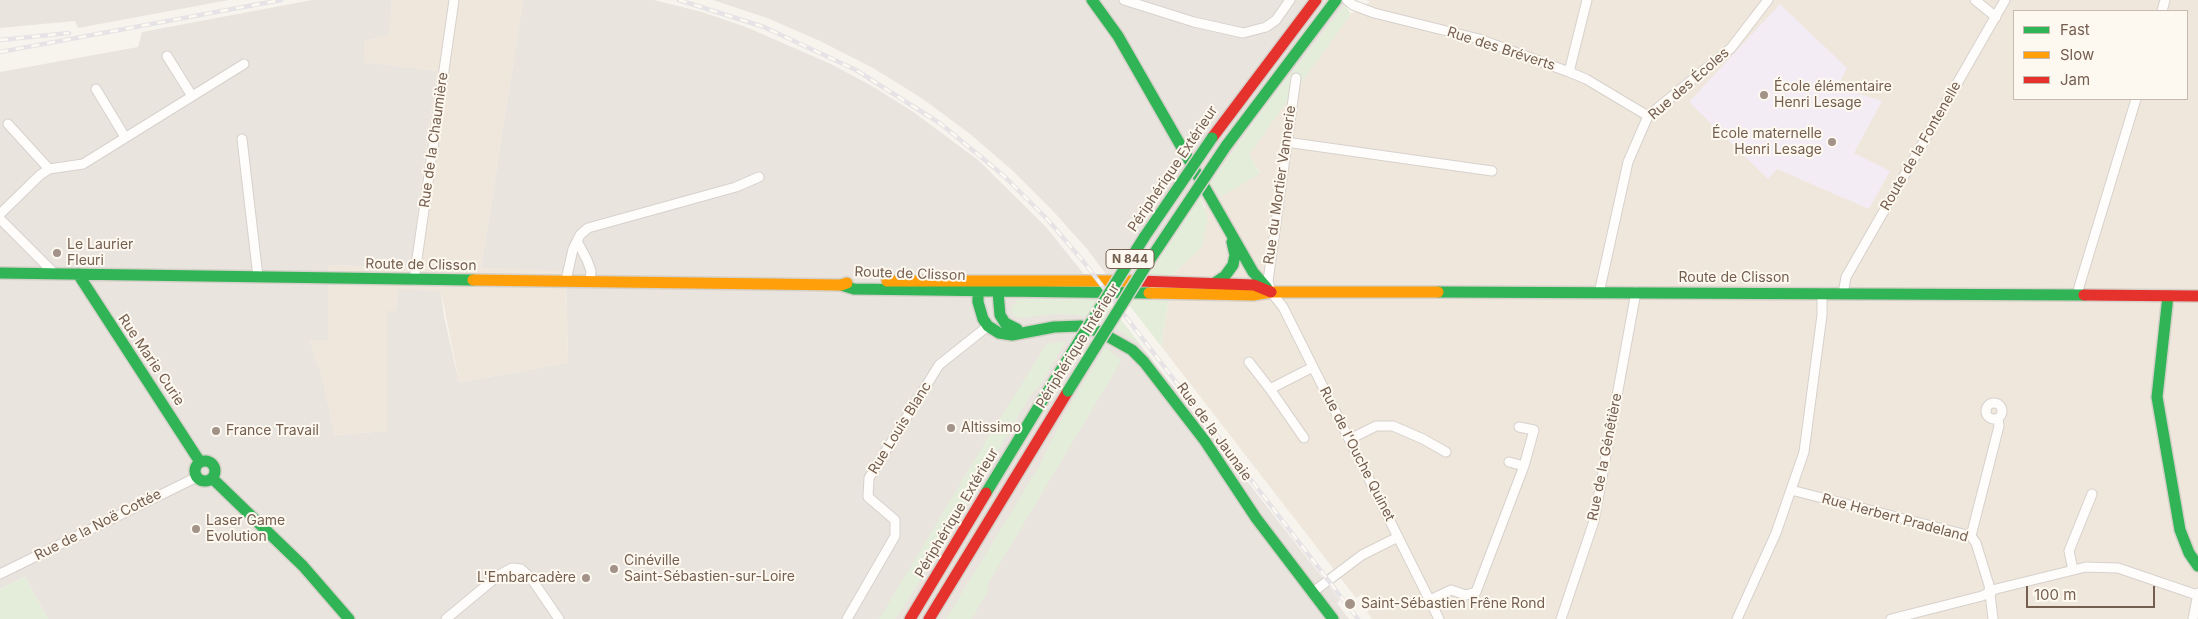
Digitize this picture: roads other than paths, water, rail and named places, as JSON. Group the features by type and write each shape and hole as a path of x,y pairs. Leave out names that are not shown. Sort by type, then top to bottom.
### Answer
{"main road":[{"name":"Périphérique Intérieur","path":"929,619 1147,264 1226,146 1336,0"},
{"path":"1095,1 1118,36 1258,278 1271,292"},
{"name":"Périphérique Extérieur","path":"910,619 1053,383 1145,236 1212,138 1315,1"},
{"path":"1212,285 1225,276 1234,265 1235,249 1228,228"},
{"name":"Route de Clisson","path":"0,273 414,280 590,280 841,285 854,289 977,287 1079,281 1254,285 1271,292"},
{"name":"Rue Marie Curie","path":"78,274 139,371 200,462"},
{"name":"Route de Clisson","path":"994,290 1072,286 1079,281"},
{"name":"Route de Clisson","path":"977,287 994,290 1253,295 1271,292 1636,292 2198,296"},
{"path":"977,287 981,315 988,326"},
{"path":"994,290 1000,315 1006,323 1017,329"},
{"path":"2168,296 2157,397 2180,530 2189,553 2198,566"},
{"name":"Rue de la Jaunaie","path":"988,326 1000,324 1007,330 1017,329 1031,332"},
{"name":"Rue de la Jaunaie","path":"988,326 1003,334 1070,326 1092,328 1132,350 1144,362 1205,441 1256,518 1333,619"},
{"path":"206,461 214,466 215,473 212,478 206,481 197,477 195,470 200,462 206,461"},
{"path":"212,478 303,566 349,619"}],"street":[{"name":"Rue de la Chaumière","path":"414,280 454,0"},
{"path":"1124,0 1194,22 1242,33 1266,27 1276,20 1290,0"},
{"name":"Rue des Bréverts","path":"1347,0 1353,5 1374,12 1479,39 1569,72 1586,79 1648,116"},
{"path":"1569,72 1586,0"},
{"name":"Rue des Écoles","path":"1599,293 1628,162 1648,116 1731,48 1768,0"},
{"path":"1975,0 1996,17"},
{"name":"Route de la Fontenelle","path":"1842,294 1846,277 2005,0"},
{"path":"167,56 192,96"},
{"path":"0,214 40,175 49,169 83,164 244,64"},
{"name":"Rue du Mortier Vannerie","path":"1271,292 1267,275 1296,78"},
{"path":"96,89 125,137"},
{"path":"2078,295 2136,100"},
{"path":"8,124 49,169"},
{"path":"242,139 258,277"},
{"path":"1286,142 1492,171"},
{"path":"566,280 573,249 577,241 584,231 594,225 736,188 759,177"},
{"path":"0,219 55,274"},
{"path":"577,241 591,271 590,280"},
{"name":"Rue de l'Ouche Quinet","path":"1271,292 1283,307 1439,619"},
{"name":"Rue de la Génêtière","path":"1561,619 1594,521 1636,292"},
{"path":"1737,619 1776,533 1804,452 1822,315 1822,293"},
{"name":"Rue Louis Blanc","path":"846,619 895,536 895,520 868,497 869,478 939,365 988,326"},
{"path":"1249,362 1270,388 1304,438"},
{"path":"1270,388 1313,367"},
{"path":"1972,536 2000,426 1998,418"},
{"path":"1350,438 1376,426 1393,426 1423,438 1446,452"},
{"path":"1430,600 1451,590 1466,595 1476,592 1524,466 1534,430 1519,427"},
{"path":"1509,462 1524,466"},
{"name":"Rue de la Noë Cottée","path":"0,574 197,477"},
{"name":"Rue Herbert Pradeland","path":"1791,490 1972,536 1976,543 1990,592 1993,619"},
{"path":"2073,570 2069,552 2092,494"},
{"path":"1313,592 1362,555 1398,537"},
{"path":"1892,619 2086,567 2118,568 2198,594 2193,619"},
{"path":"446,619 499,575 512,568 521,569 531,578 559,619"}],"railway":[{"path":"0,52 281,0"},
{"path":"679,0 764,27 856,70 941,124 1004,176 1048,220 1083,261 1358,619"},
{"path":"0,40 69,33"}],"place":[{"name":"École élémentaire Henri Lesage","path":"1764,95"},
{"name":"École maternelle Henri Lesage","path":"1832,142"},
{"name":"Le Laurier Fleuri","path":"57,253"},
{"name":"Altissimo","path":"951,428"},
{"name":"France Travail","path":"216,431"},
{"name":"Laser Game Evolution","path":"196,529"},
{"name":"Cinéville Saint-Sébastien-sur-Loire","path":"614,569"},
{"name":"L'Embarcadère","path":"586,578"},
{"name":"Saint-Sébastien Frêne Rond","path":"1350,604"}]}
